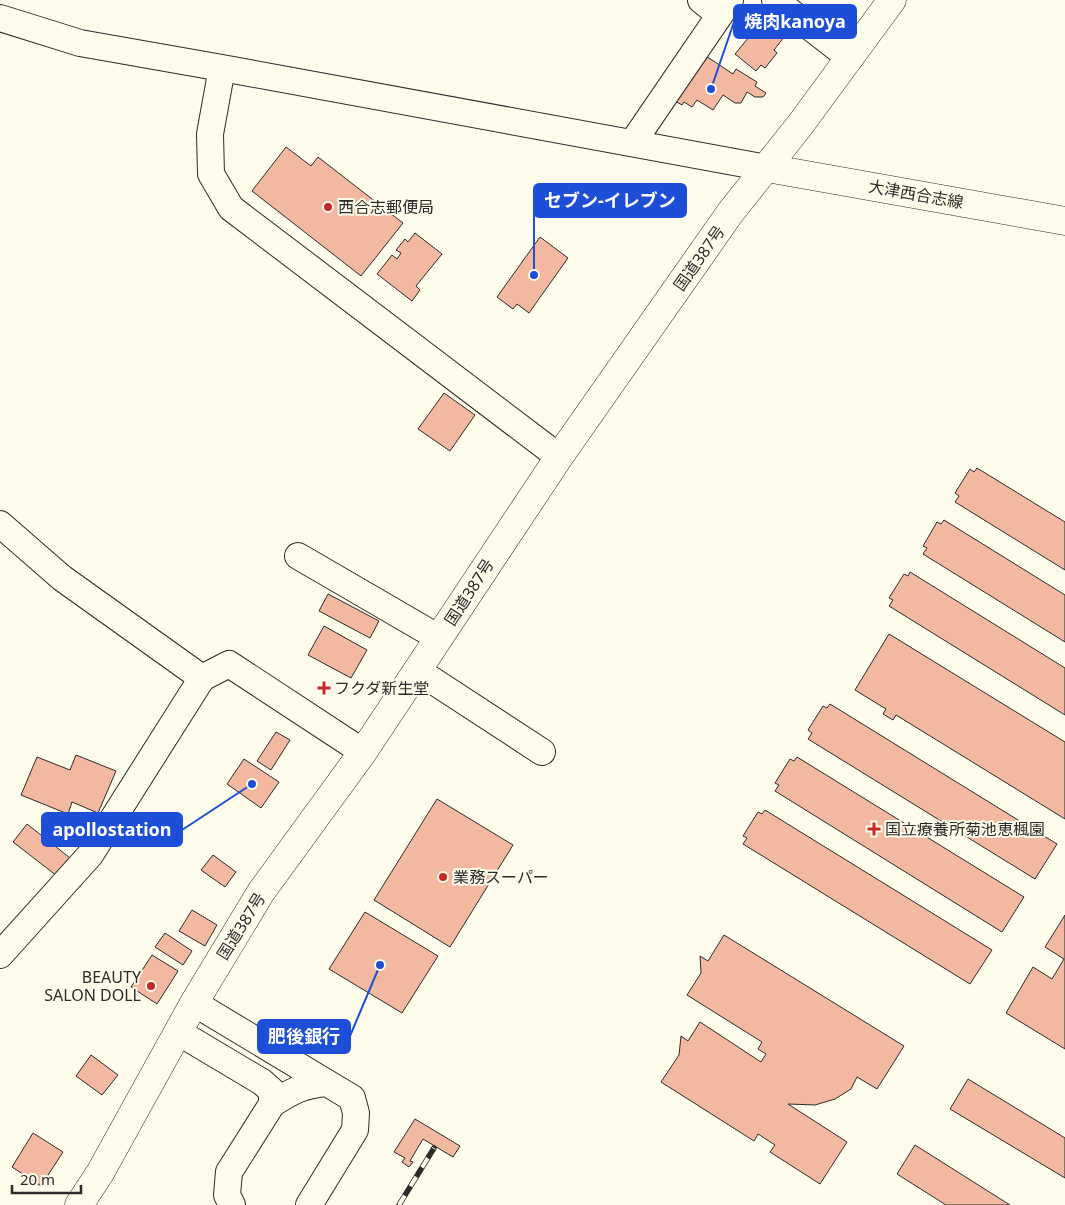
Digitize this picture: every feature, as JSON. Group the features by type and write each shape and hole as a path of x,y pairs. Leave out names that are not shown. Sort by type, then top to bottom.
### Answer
{"main road":[{"name":"国道387号","path":"79,1205 100,1173 194,1004 261,892 363,752 559,458 730,213 767,168 892,0"},
{"name":"大津西合志線","path":"767,168 1065,220"}],"street":[{"path":"775,0 850,58"},
{"path":"632,142 717,5"},
{"path":"0,18 80,43 767,168"},
{"path":"222,68 210,134 211,174 231,208 559,458"},
{"path":"0,524 62,578 202,678"},
{"path":"298,556 439,638"},
{"path":"0,955 90,855 202,678 229,664 363,752"},
{"path":"418,671 542,752"},
{"path":"194,1004 352,1098 356,1114 354,1130 309,1205"},
{"path":"178,1032 262,1082 272,1091 272,1104"},
{"path":"232,1205 227,1195 229,1172 272,1104 293,1090 327,1083"}],"building":[{"path":"767,15 788,32 774,50 777,53 765,68 761,65 756,71 735,54"},
{"path":"706,56 733,74 736,69 757,82 755,86 766,93 763,97 755,97 747,92 741,103 735,103 723,95 713,110 697,100 692,107 684,102 682,105 675,101"},
{"name":"西合志郵便局","path":"286,147 311,166 318,157 403,223 361,276 252,191"},
{"path":"415,233 442,254 416,286 420,290 412,301 377,274 392,255 397,259 401,253 396,250 405,239 408,242"},
{"path":"540,237 568,258 529,313 517,304 513,309 497,297"},
{"path":"444,393 475,415 450,451 418,429"},
{"path":"977,468 1065,522 1065,570 955,502 959,496 955,493 970,469 974,472"},
{"path":"944,520 1065,595 1065,642 923,554 927,548 923,546 937,522 941,524"},
{"path":"910,572 1065,668 1065,715 889,606 893,600 889,598 904,574 908,576"},
{"path":"328,594 379,621 370,638 319,611"},
{"path":"324,626 367,650 351,678 308,655"},
{"path":"889,634 1065,742 1065,819 896,715 893,720 883,714 886,709 855,690"},
{"path":"830,704 1057,844 1035,879 808,739 812,733 808,730 823,706 827,708"},
{"path":"276,732 290,740 271,770 257,761"},
{"path":"76,755 116,771 98,813 72,802 68,814 21,795 37,757 70,770"},
{"path":"797,757 1024,897 1002,932 775,791 779,785 775,783 790,759 794,761"},
{"path":"244,759 279,782 261,808 227,784"},
{"path":"437,799 513,845 450,947 374,900"},
{"path":"765,810 992,950 970,984 743,844 747,838 743,836 758,812 762,814"},
{"path":"27,824 70,858 57,876 13,842"},
{"path":"213,855 236,872 225,887 201,870"},
{"path":"192,910 217,925 205,946 179,931"},
{"path":"365,912 438,956 402,1013 329,969"},
{"path":"1065,915 1065,1049 1006,1013 1033,967 1052,979 1064,959 1045,947"},
{"path":"165,933 192,951 183,965 155,947"},
{"path":"724,935 904,1046 877,1089 857,1077 851,1089 835,1099 815,1105 788,1104 847,1142 820,1184 770,1152 775,1145 758,1134 754,1141 661,1082 679,1055 681,1036 688,1041 700,1022 761,1062 766,1054 758,1049 762,1042 687,995 701,973 700,956 708,961"},
{"path":"152,955 178,971 157,1004 131,987"},
{"path":"91,1055 118,1075 102,1095 76,1076"},
{"path":"968,1079 1065,1138 1065,1178 950,1109"},
{"path":"415,1119 460,1146 453,1157 423,1139 410,1161 413,1162 409,1167 402,1162 405,1158 394,1152"},
{"path":"33,1133 63,1152 41,1186 12,1167"},
{"path":"915,1145 1010,1205 946,1205 897,1174"}],"railway":[{"path":"399,1205 434,1148"}],"place":[{"name":"焼肉kanoya","path":"711,89"},
{"name":"西合志郵便局","path":"328,207"},
{"name":"セブン-イレブン","path":"534,275"},
{"name":"フクダ新生堂","path":"324,688"},
{"name":"apollostation","path":"252,784"},
{"name":"国立療養所菊池恵楓園","path":"874,829"},
{"name":"業務スーパー","path":"443,877"},
{"name":"肥後銀行","path":"380,965"},
{"name":"BEAUTY SALON DOLL","path":"151,986"}]}
